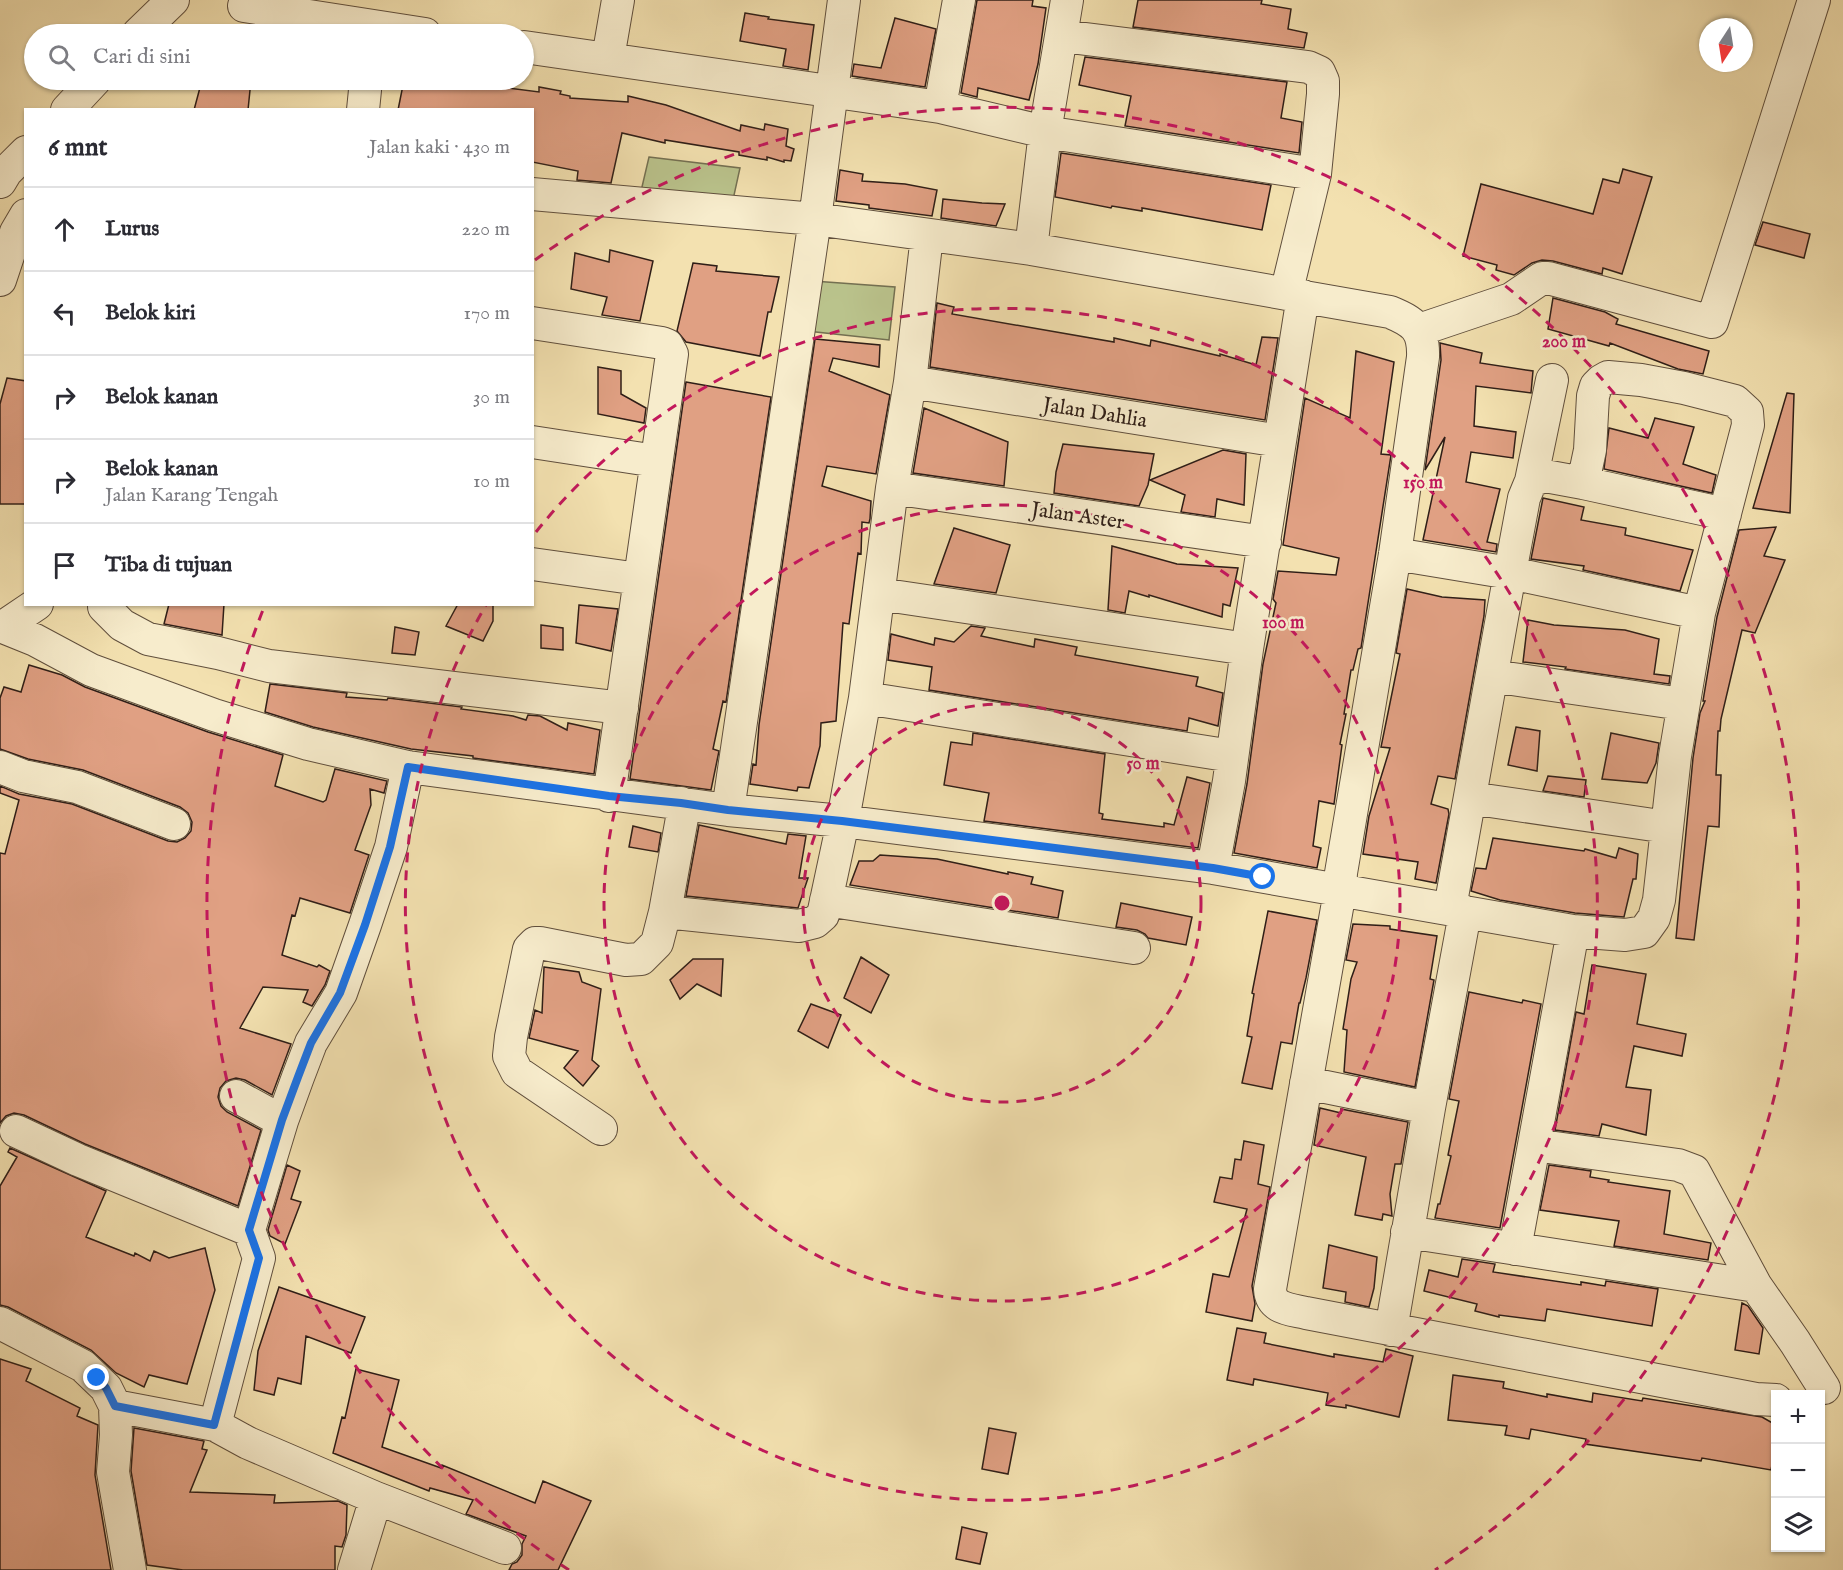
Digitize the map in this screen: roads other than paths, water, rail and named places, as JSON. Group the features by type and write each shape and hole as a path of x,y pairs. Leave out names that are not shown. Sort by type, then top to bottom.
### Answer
{"street":[{"path":"148,24 172,0"},
{"path":"608,58 618,0"},
{"path":"728,810 815,219 844,0"},
{"path":"940,106 959,0"},
{"path":"1030,249 1045,132 1067,0"},
{"path":"1419,330 1510,299 1542,278 1712,322 1814,0"},
{"path":"244,6 372,21"},
{"path":"1062,36 1315,69 1323,81 1315,174 1294,295 1280,441 1213,868"},
{"path":"534,48 940,106 1045,132 1315,174"},
{"path":"69,108 86,90"},
{"path":"363,108 365,90"},
{"path":"0,182 6,172 24,154"},
{"path":"534,194 815,219 1030,249 1390,312 1407,319 1419,330 1424,342 1423,357 1395,554 1341,873 1340,891 1270,1289 1272,1300 1277,1306 1288,1309 1391,1330 1756,1399 1771,1400"},
{"path":"0,280 16,232 24,218"},
{"path":"665,912 807,925 823,915 865,698 892,488 910,382 927,236"},
{"path":"534,323 667,345 672,354 609,796"},
{"path":"1,627 35,640 91,670 214,715 308,744 408,767 609,796 842,821 1213,868 1573,931 1625,935 1644,932 1654,918 1659,900 1682,704 1699,613 1748,425 1747,412 1735,401 1683,388 1608,377 1596,386 1593,396 1590,450 1583,483"},
{"path":"1391,1330 1428,1108 1463,924 1457,910 1470,798 1524,498 1531,481 1552,380"},
{"name":"Jalan Dahlia","path":"910,382 1280,441"},
{"path":"534,442 656,462"},
{"path":"1531,481 1545,476 1725,514"},
{"name":"Jalan Aster","path":"892,488 1265,542"},
{"path":"1395,554 1510,573 1699,613"},
{"path":"534,564 639,579"},
{"path":"879,594 1247,649"},
{"path":"1,627 35,606"},
{"path":"102,606 122,625 148,639 269,666 622,708"},
{"path":"1492,676 1682,704"},
{"path":"865,698 1232,756"},
{"path":"0,767 23,776 77,787 174,824"},
{"path":"214,1425 259,1258 249,1230 282,1120 311,1043 340,993 349,970 390,847 408,767"},
{"path":"1470,798 1667,827"},
{"path":"601,1129 517,1072 509,1056 510,1037 529,949 535,943 540,943 626,960 641,959 657,943 665,912 682,818 681,803"},
{"path":"826,900 1134,948"},
{"path":"1515,1249 1573,931"},
{"path":"1306,1083 1428,1108"},
{"path":"236,1095 282,1120"},
{"path":"16,1131 78,1160 249,1230"},
{"path":"1534,1145 1678,1165 1694,1171 1756,1286 1826,1384"},
{"path":"1407,1232 1756,1286"},
{"path":"0,1323 82,1365 106,1388 115,1406 116,1435 113,1472 130,1570"},
{"path":"115,1406 214,1425 248,1443 375,1498 505,1548"},
{"path":"354,1570 375,1498"}]}
